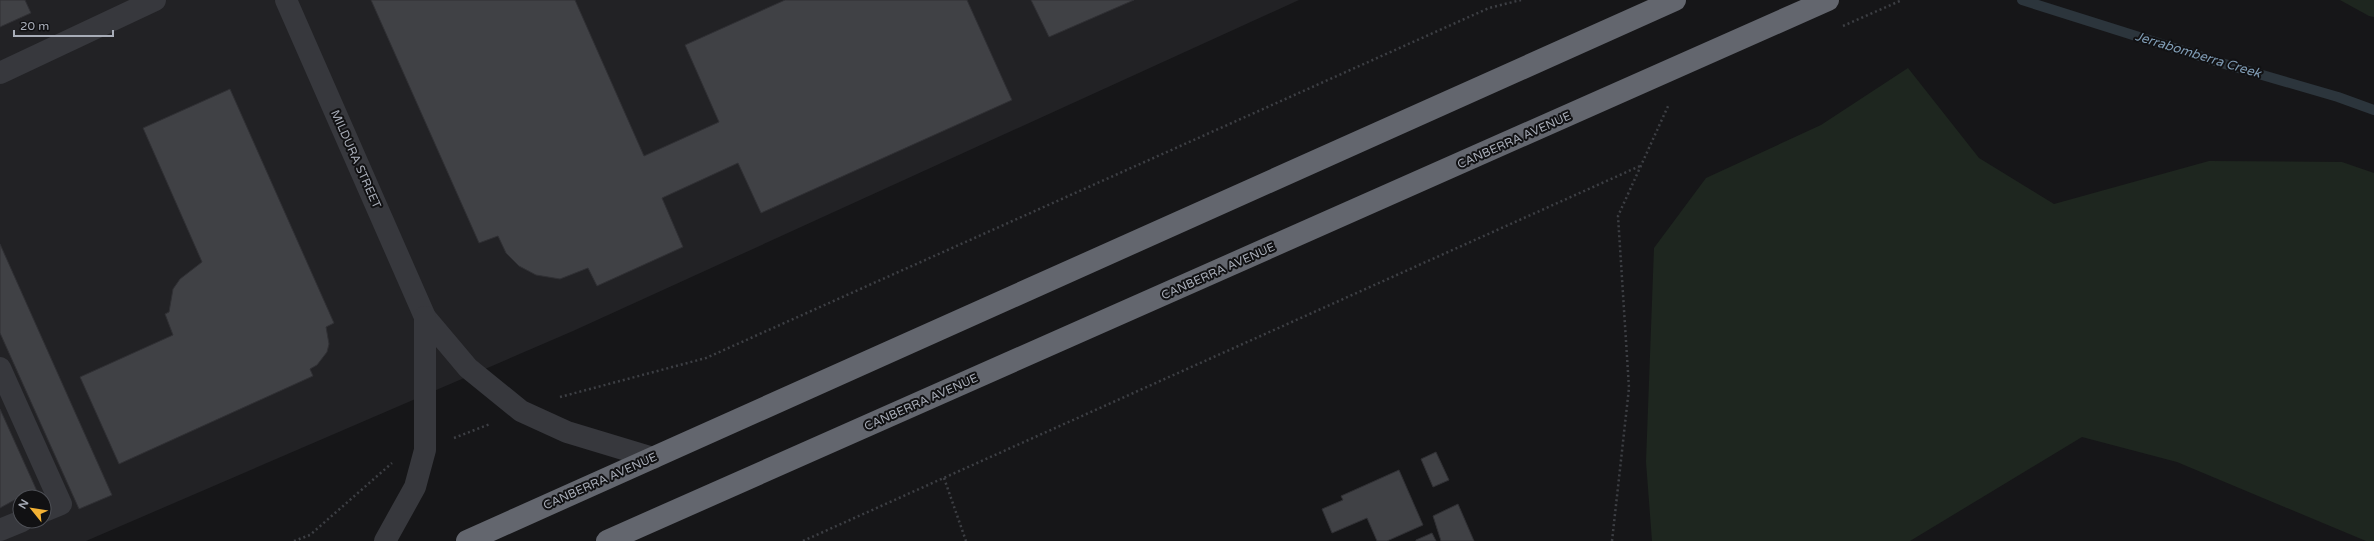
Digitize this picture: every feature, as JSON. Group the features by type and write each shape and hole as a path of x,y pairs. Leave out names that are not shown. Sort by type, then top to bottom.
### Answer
{"highway":[{"name":"CANBERRA AVENUE","path":"467,541 1675,0"},
{"name":"CANBERRA AVENUE","path":"607,541 1828,0"}],"street":[{"path":"0,73 155,0"},
{"name":"MILDURA STREET","path":"286,0 425,317 468,368 521,411 568,432 653,458"},
{"name":"MILDURA STREET","path":"385,541 415,487 425,450 425,317"},
{"path":"0,368 60,504 52,508"},
{"path":"0,530 12,525"}],"path":[{"path":"294,541 310,535 389,464 550,400 706,358 1489,8 1521,0"},
{"path":"1836,30 1902,0"},
{"path":"1612,541 1629,388 1618,216 1668,105 1674,102"},
{"path":"803,541 1640,166"},
{"path":"944,478 966,541"}],"shaded area":[{"path":"0,0 1299,0 573,331 86,541 0,541"},
{"path":"2340,0 2374,0 2374,17 2369,16"},
{"path":"1908,68 1979,158 2054,204 2209,161 2342,162 2374,173 2374,541 2366,541 2177,462 2082,437 1910,541 1652,541 1646,462 1654,248 1706,178 1821,125"}],"building":[{"path":"0,0 25,0 31,13 0,27"},
{"path":"371,0 575,0 644,156 719,122 685,45 785,0 967,0 1012,100 761,213 738,163 662,198 683,247 597,286 588,268 560,279 536,275 519,266 506,253 498,236 479,243"},
{"path":"1031,0 1134,0 1049,37"},
{"path":"230,89 334,323 326,327 329,344 327,352 317,365 310,369 313,376 119,464 80,377 173,335 165,314 169,312 173,289 180,279 202,262 143,128"},
{"path":"0,244 112,495 79,509 0,333"},
{"path":"0,409 36,489 12,489 12,501 0,508"},
{"path":"1436,452 1449,480 1433,487 1421,459"},
{"path":"1399,470 1423,525 1387,541 1377,541 1367,518 1332,533 1322,509 1343,500 1341,496"},
{"path":"1458,504 1474,541 1441,541 1433,516"},
{"path":"1432,533 1436,541 1416,541 1416,540"}],"waterway":[{"name":"Jerrabomberra Creek","path":"2022,0 2228,65 2338,97 2374,110"}]}
